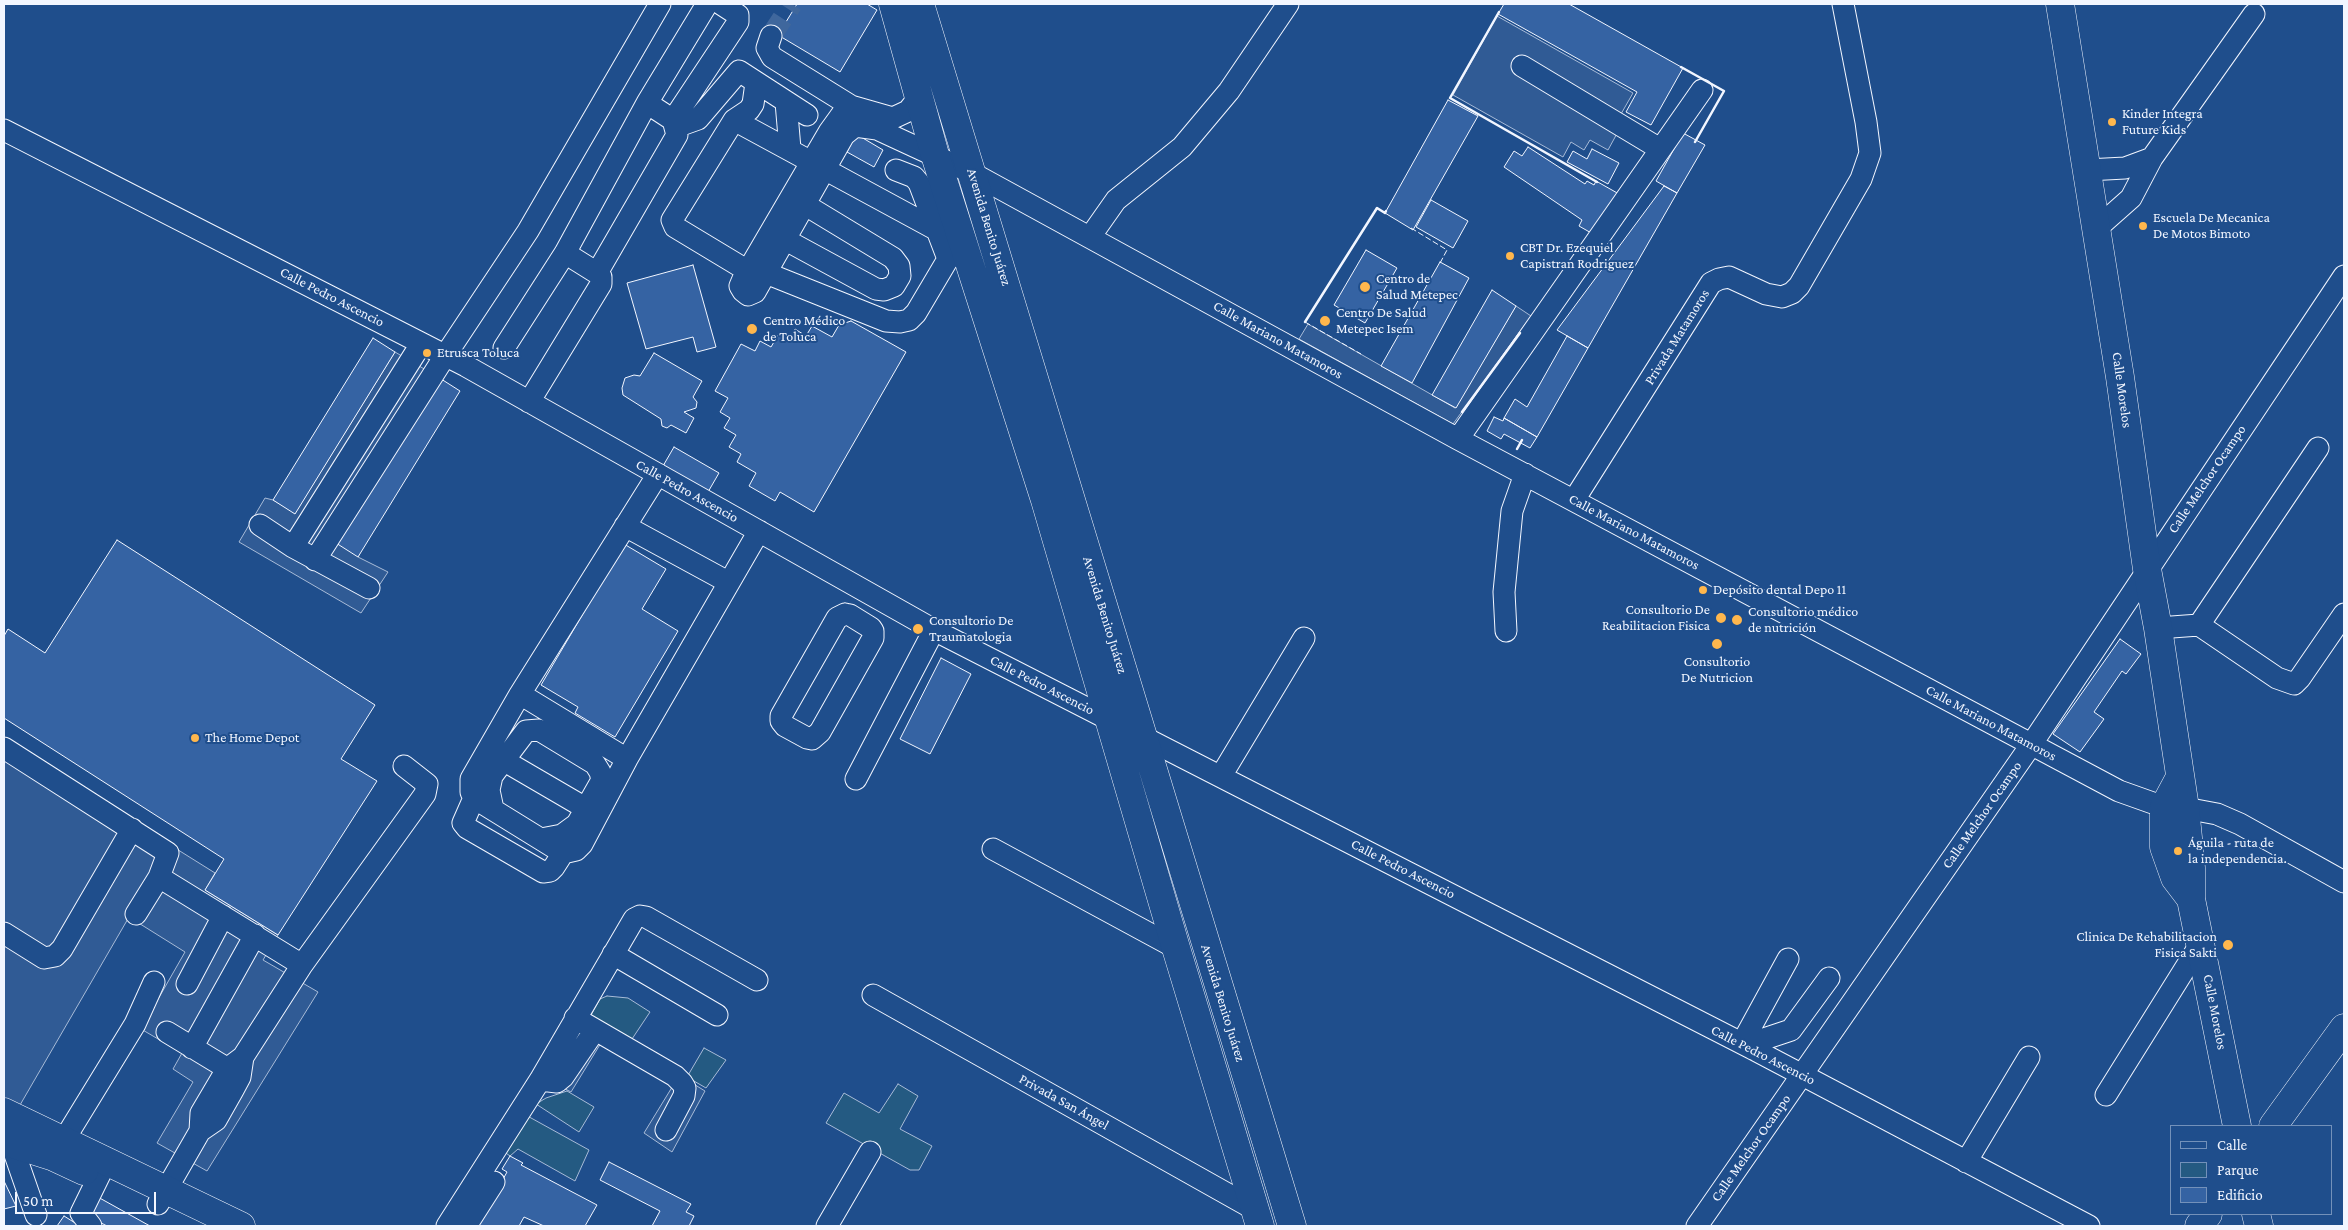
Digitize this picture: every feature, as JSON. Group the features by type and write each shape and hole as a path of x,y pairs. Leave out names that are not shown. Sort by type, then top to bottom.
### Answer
{"main road":[{"name":"Avenida Benito Juárez","path":"893,4 920,96 957,254 1045,500 1257,1218"},
{"name":"Avenida Benito Juárez","path":"920,4 1292,1226"},
{"name":"Calle Morelos","path":"2060,4 2120,377 2147,568 2180,776 2175,807 2164,847 2174,878 2191,899 2238,1125"},
{"path":"2274,1125 2344,1028"},
{"path":"4,1112 59,1149 161,1197 241,1226"},
{"path":"7,1142 59,1149"},
{"path":"161,1197 201,1226"},
{"path":"2199,1226 2207,1215"}],"street":[{"path":"314,560 528,231 660,4"},
{"path":"504,348 565,253 647,103 707,4"},
{"path":"597,273 677,135 674,120 738,22 738,14 721,4"},
{"path":"1090,237 1116,200 1182,147 1194,133 1229,90 1288,4"},
{"name":"Privada Matamoros","path":"1574,500 1711,283 1719,278 1729,276 1766,294 1782,296 1792,293 1800,286 1861,179 1870,153 1866,122 1843,4"},
{"path":"2096,229 2131,198 2152,158 2254,14"},
{"path":"771,36 767,48 772,57 851,106 893,118 908,111 920,96"},
{"path":"647,103 684,124 698,119 747,77 752,64 782,64"},
{"path":"1522,66 1660,149"},
{"path":"747,77 807,115"},
{"path":"734,120 935,229 957,254 916,313 909,320 886,322 757,272 673,224 673,216 734,120 749,110 754,104 747,77"},
{"path":"1458,439 1702,90"},
{"path":"786,102 790,149"},
{"path":"757,272 818,165 836,122 851,106"},
{"name":"Calle Mariano Matamoros","path":"818,165 844,135 855,126 877,129 935,155 1090,237 1458,439 2119,791 2175,807 2217,814 2240,824 2344,882"},
{"name":"Calle Pedro Ascencio","path":"4,130 445,356 934,630 1141,734 1802,1074 2089,1226"},
{"path":"2087,170 2125,168 2152,158"},
{"path":"896,170 914,177 919,183 935,229"},
{"path":"778,235 876,289 884,290 894,286 900,276 899,266 893,258 798,200"},
{"path":"530,402 602,284 601,277 597,273 565,253"},
{"name":"Calle Melchor Ocampo","path":"1697,1226 2031,745 2147,568 2344,276"},
{"path":"293,547 421,344"},
{"path":"2200,625 2318,448"},
{"path":"563,853 474,798 469,786 471,779 520,694 658,474"},
{"path":"1506,631 1504,592 1512,511 1526,474"},
{"path":"260,525 314,560 369,588"},
{"path":"625,526 728,582"},
{"path":"474,798 463,823 467,828 543,872 550,871 563,853 576,850 582,844 626,759 759,531"},
{"path":"859,620 873,596"},
{"path":"845,614 859,620 873,631 873,638 820,732 812,739 785,726 781,721 784,708 837,618 845,614"},
{"path":"2158,628 2200,625 2276,678 2294,684 2344,614"},
{"path":"856,779 934,630"},
{"path":"1221,776 1304,638"},
{"path":"520,694 626,759"},
{"path":"492,809 489,784 503,760 526,731 539,730 595,764 602,780 587,809 570,831 541,839"},
{"path":"4,748 168,853 159,877 136,914"},
{"path":"503,760 587,809"},
{"path":"161,1197 200,1131 216,1120 237,1067 302,965 425,794 427,784 404,766"},
{"path":"7,935 44,958 55,956 62,949 132,829"},
{"path":"993,849 1176,948"},
{"path":"159,877 302,965"},
{"path":"187,984 223,916"},
{"path":"447,1226 540,1080 634,919 640,916 646,917 757,980"},
{"path":"192,1048 255,936"},
{"path":"2106,1095 2201,943"},
{"path":"613,954 717,1015"},
{"path":"1747,1046 1788,959"},
{"path":"1747,1046 1791,1030 1829,978"},
{"path":"59,1149 135,1024 154,982"},
{"name":"Privada San Ángel","path":"873,995 1257,1218"},
{"path":"575,1018 675,1076 682,1083 685,1088 684,1096 666,1130"},
{"path":"540,1080 557,1082 563,1077 595,1030"},
{"path":"166,1032 192,1048 237,1067"},
{"path":"1966,1162 2029,1057"},
{"path":"7,1142 36,1215"},
{"path":"826,1226 870,1152"},
{"path":"91,1226 81,1213 102,1169"},
{"path":"466,1226 494,1182"}],"green space":[{"path":"607,996 628,998 650,1012 630,1042 590,1017 600,999"},
{"path":"704,1048 726,1060 706,1088 687,1077"},
{"path":"898,1084 918,1096 900,1129 932,1146 919,1170 910,1170 826,1123 844,1093 879,1113"},
{"path":"567,1091 594,1107 579,1132 536,1104 546,1098"},
{"path":"522,1113 589,1150 575,1181 518,1149 510,1156 499,1148"}],"shaded area":[{"path":"1497,16 1633,93 1621,114 1626,117 1608,150 1590,140 1584,150 1571,142 1563,157 1453,95"},
{"path":"1516,306 1531,316 1453,424 1299,339 1308,324 1455,408"},
{"path":"395,352 438,377 358,557 388,572 361,613 239,542 265,498 273,500 295,513"},
{"path":"4,741 215,873 205,890 278,935 263,960 318,992 207,1171 157,1143 193,1082 173,1069 182,1053 141,1029 185,952 129,917 20,1105 4,1098"},
{"path":"591,1021 705,1091 672,1152 644,1133 674,1084 601,1043 571,1092 554,1083"}],"building":[{"path":"797,4 867,4 877,10 840,72 778,35"},
{"path":"1504,4 1569,4 1683,68 1651,125 1626,112 1637,92 1498,14"},
{"path":"1448,100 1478,116 1413,230 1385,213"},
{"path":"1683,133 1705,145 1677,193 1656,181"},
{"path":"856,134 883,150 874,167 847,152"},
{"path":"1528,147 1585,184 1587,181 1594,185 1596,181 1619,194 1593,234 1579,226 1582,220 1504,167 1514,151 1522,156"},
{"path":"1592,149 1619,163 1608,184 1567,162 1573,151 1587,159"},
{"path":"1664,186 1677,193 1588,348 1557,330"},
{"path":"1431,200 1468,221 1453,248 1416,227"},
{"name":"Centro de Salud Metepec","path":"1366,250 1397,268 1365,323 1334,305"},
{"path":"1440,262 1469,278 1412,383 1381,366"},
{"path":"693,265 716,347 697,352 693,337 646,349 627,283"},
{"path":"1492,290 1516,306 1456,408 1432,395"},
{"path":"851,321 906,352 814,512 780,492 775,501 749,486 756,473 737,462 741,454 729,447 736,435 724,428 730,418 720,412 728,398 715,391 741,344 755,351 760,341 771,347 778,335 788,341 795,329 806,336 812,326 832,337 839,325"},
{"path":"1567,336 1588,348 1537,437 1504,418 1515,399 1527,407"},
{"path":"373,338 395,352 295,514 273,500"},
{"path":"654,353 702,381 693,397 697,402 696,408 684,412 694,418 686,433 671,425 667,428 662,426 661,419 623,395 622,388 625,378 634,375 640,376"},
{"path":"438,377 460,391 358,557 336,543"},
{"path":"1494,417 1503,421 1504,418 1537,437 1530,448 1504,434 1501,439 1487,431"},
{"path":"674,447 719,473 708,492 663,466"},
{"name":"The Home Depot","path":"117,540 375,705 341,759 377,781 278,935 205,890 224,859 4,718 4,636 8,629 45,653"},
{"path":"624,544 666,569 642,609 678,631 615,737 575,713 578,707 541,685"},
{"path":"2120,639 2141,654 2126,674 2122,671 2094,712 2104,719 2080,752 2053,734"},
{"path":"941,658 971,674 930,754 900,739"},
{"path":"510,1156 523,1163 521,1165 597,1205 585,1226 544,1226 524,1217 519,1226 477,1226 507,1172 502,1169"},
{"path":"609,1162 691,1204 686,1212 694,1216 689,1226 652,1226 660,1211 600,1180"},
{"path":"4,1181 16,1206 4,1209"},
{"path":"96,1196 150,1226 107,1226 86,1215"},
{"path":"64,1216 80,1226 57,1226"}],"tunnel":[{"path":"771,36 792,4"}],"fence":[{"path":"1411,228 1447,250 1439,265"},
{"path":"1305,322 1361,354"}],"wall":[{"path":"1499,12 1450,98 1597,182"},
{"path":"1681,67 1724,91 1695,142"},
{"path":"1305,322 1377,208 1385,213 1386,211"},
{"path":"1462,412 1520,333"},
{"path":"1517,449 1522,440"}],"place":[{"name":"Kinder Integra Future Kids","path":"2112,122"},
{"name":"Escuela De Mecanica De Motos Bimoto","path":"2143,226"},
{"name":"CBT Dr. Ezequiel Capistran Rodriguez","path":"1510,256"},
{"name":"Centro de Salud Metepec","path":"1365,287"},
{"name":"Centro De Salud Metepec Isem","path":"1325,321"},
{"name":"Centro Médico de Toluca","path":"752,329"},
{"name":"Etrusca Toluca","path":"427,353"},
{"name":"Depósito dental Depo 11","path":"1703,590"},
{"name":"Consultorio De Reabilitacion Fisica","path":"1721,618"},
{"name":"Consultorio médico de nutrición","path":"1737,620"},
{"name":"Consultorio De Traumatologia","path":"918,629"},
{"name":"Consultorio De Nutricion","path":"1717,644"},
{"name":"The Home Depot","path":"195,738"},
{"name":"Águila - ruta de la independencia.","path":"2178,851"},
{"name":"Clinica De Rehabilitacion Fisica Sakti","path":"2228,945"}]}
